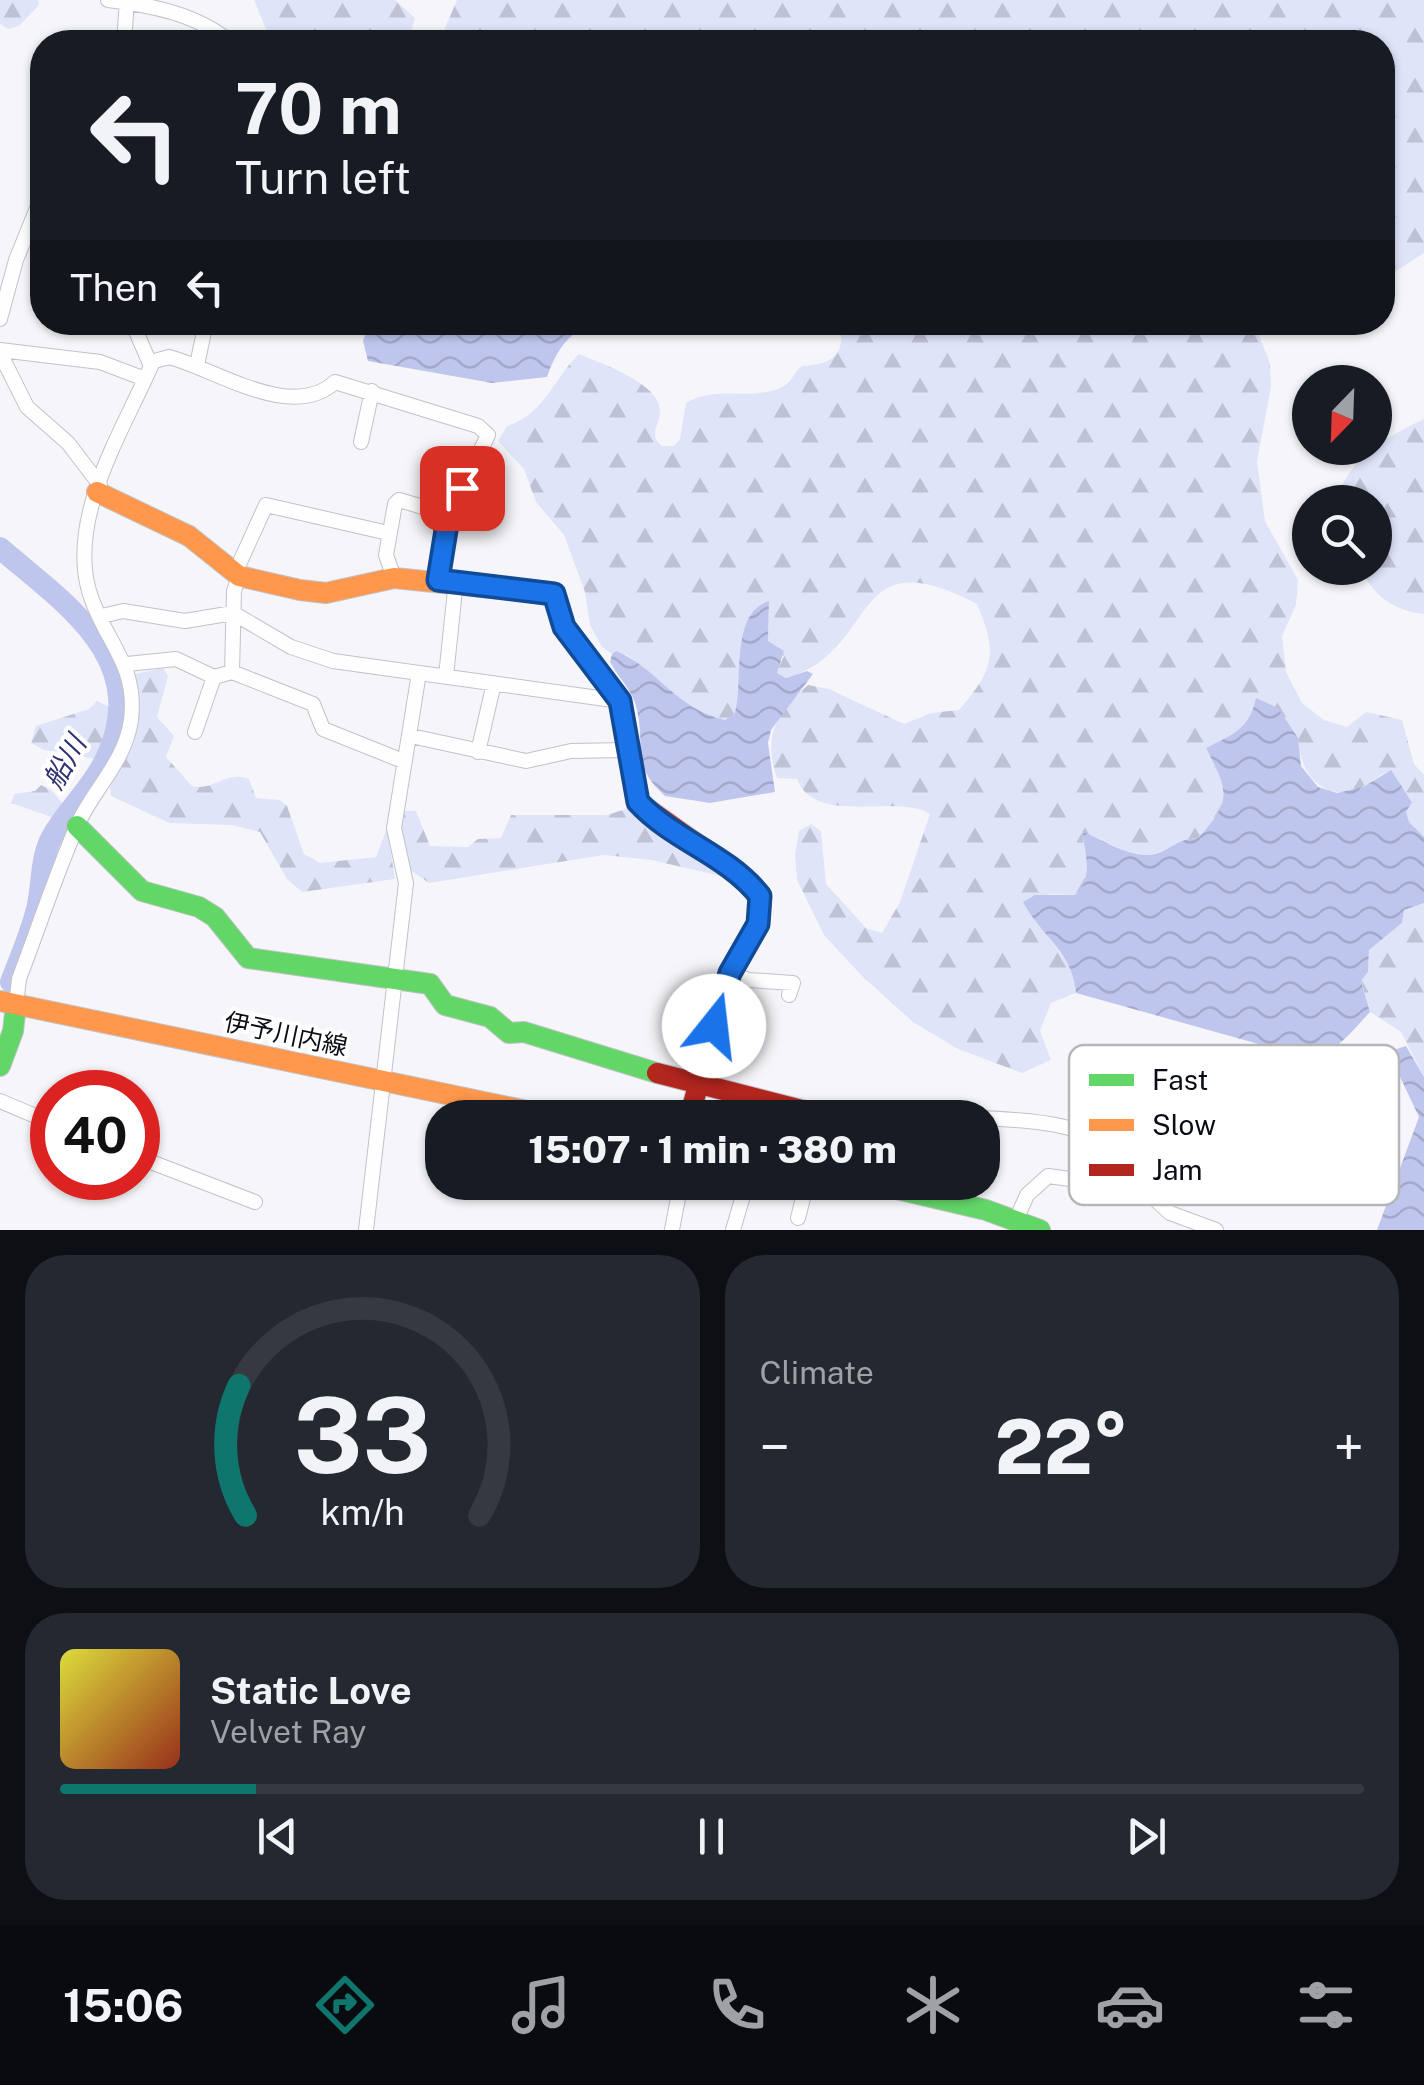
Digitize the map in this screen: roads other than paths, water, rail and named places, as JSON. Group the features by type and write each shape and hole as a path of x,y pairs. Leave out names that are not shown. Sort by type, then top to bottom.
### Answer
{"street":[{"path":"108,0 127,1 213,30"},
{"path":"125,30 127,1"},
{"path":"0,319 30,226"},
{"path":"0,1066 13,1031 8,1003 77,826 128,738 132,714 127,664 89,591 86,566 98,488 151,362 138,335"},
{"path":"197,365 203,335"},
{"path":"146,379 100,362 0,352 6,386 68,443 98,488 189,536 237,575 326,593 394,578 554,594 564,627 620,701 625,750 638,802 678,834 741,872 760,896 758,924 730,973 694,1100"},
{"path":"151,362 162,356 197,365 285,397 321,390 335,382 462,418 488,435 450,515 446,676"},
{"path":"361,442 372,391"},
{"path":"394,578 386,555 388,533 400,500 450,515"},
{"path":"232,672 237,575 266,505 388,533"},
{"path":"102,616 116,611 185,621 233,613 316,657 620,701"},
{"path":"127,664 167,658 214,677 232,672 306,699 323,729 403,760"},
{"path":"366,1230 392,978 406,883 394,828 419,672"},
{"path":"195,732 214,677"},
{"path":"478,752 494,683"},
{"path":"411,736 526,762 571,751 625,750"},
{"path":"77,826 140,890 165,902 197,907 217,918 232,947 248,958 430,984 445,1006 490,1016 509,1033 524,1032 698,1086 757,1100"},
{"path":"730,973 749,980 793,982 790,995"},
{"name":"伊予川内線","path":"8,1003 477,1100"},
{"path":"0,1101 30,1113"},
{"path":"1000,1120 1069,1131"},
{"path":"160,1166 254,1202"},
{"path":"1016,1220 1027,1195 1048,1176 1069,1179"},
{"path":"672,1230 677,1200"},
{"path":"733,1230 742,1200"},
{"path":"798,1218 802,1200"},
{"path":"963,1200 1040,1230"},
{"path":"1159,1205 1216,1230"}],"water":[{"path":"365,335 573,335 555,357 547,377 492,383 368,361"},
{"path":"769,601 768,641 784,651 777,673 786,678 807,671 813,674 771,730 768,743 775,792 710,803 665,796 643,766 635,703 610,662 612,654 616,651 631,659 692,707 725,720 735,713 740,650 748,619 756,608"},
{"path":"1256,698 1278,708 1298,738 1301,766 1318,787 1337,793 1363,787 1391,770 1412,802 1406,812 1409,822 1424,837 1424,903 1404,910 1402,923 1369,950 1368,972 1361,981 1370,1012 1337,1045 1262,1045 1076,993 1063,955 1023,902 1035,895 1075,895 1081,888 1087,865 1082,831 1141,855 1198,838 1217,814 1223,795 1219,775 1206,748 1232,734 1253,709"},
{"path":"1406,1046 1424,1077 1424,1230 1377,1230 1386,1205 1399,1205 1399,1171 1419,1117 1399,1075 1399,1048"}],"waterway":[{"name":"船川","path":"0,548 75,613 95,637 111,663 119,692 118,724 106,759 49,844 35,918 11,982"}]}
